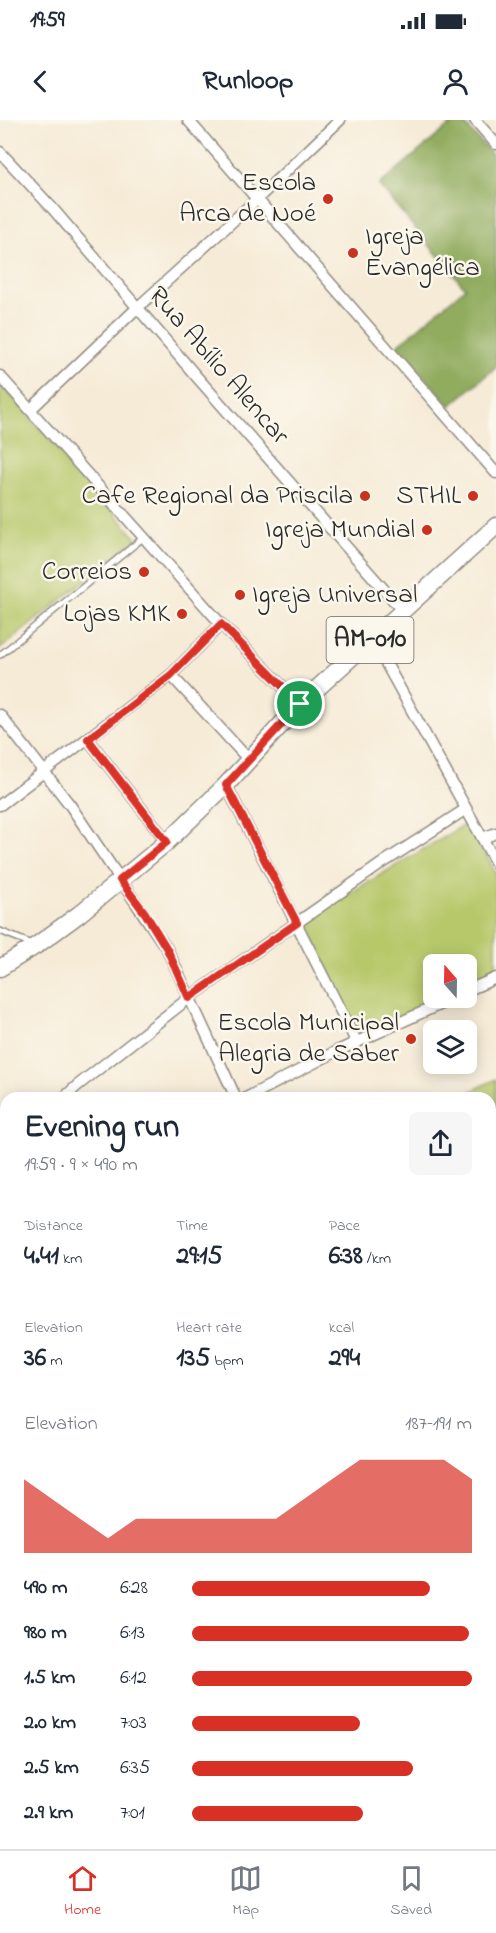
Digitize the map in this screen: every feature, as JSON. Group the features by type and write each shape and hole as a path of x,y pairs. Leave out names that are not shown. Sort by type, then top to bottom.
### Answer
{"main road":[{"name":"AM-010","path":"0,968 78,915 167,842 226,785 300,704 496,526"}],"street":[{"path":"188,120 496,473"},
{"path":"30,410 340,120"},
{"path":"475,120 496,144"},
{"name":"Rua Abílio Alencar","path":"0,152 402,610"},
{"path":"0,376 221,624 300,704"},
{"path":"0,805 171,675 221,624"},
{"path":"372,638 496,862"},
{"path":"171,675 249,760"},
{"path":"0,715 44,770 145,913 167,949 233,1092"},
{"path":"88,739 167,842"},
{"path":"226,785 357,1043"},
{"path":"70,1092 189,998 466,809"},
{"path":"483,838 496,833"},
{"path":"477,987 496,978"},
{"path":"258,1092 432,1008"}],"lane":[{"path":"0,655 144,537"},
{"path":"0,931 37,945"}],"green space":[{"path":"456,120 461,120 496,159 496,367 450,406 397,346 465,288 379,185"},
{"path":"0,383 137,539 0,649"},
{"path":"469,822 496,874 496,972 477,982 477,954 423,954 424,1008 362,1038 303,921"},
{"path":"496,1079 496,1092 470,1092"}],"place":[{"name":"Escola Arca de Noé","path":"328,199"},
{"name":"Igreja Evangélica","path":"353,253"},
{"name":"Cafe Regional da Priscila","path":"365,496"},
{"name":"STHIL","path":"473,496"},
{"name":"Igreja Mundial","path":"427,530"},
{"name":"Correios","path":"144,572"},
{"name":"Igreja Universal","path":"240,595"},
{"name":"Lojas KMK","path":"182,614"},
{"name":"Escola Municipal Alegria de Saber","path":"411,1039"}],"route":[{"path":"221,624 300,704 226,785 297,923 189,998 167,949 145,913 120,880 167,842 88,739 171,675 221,624"}]}
